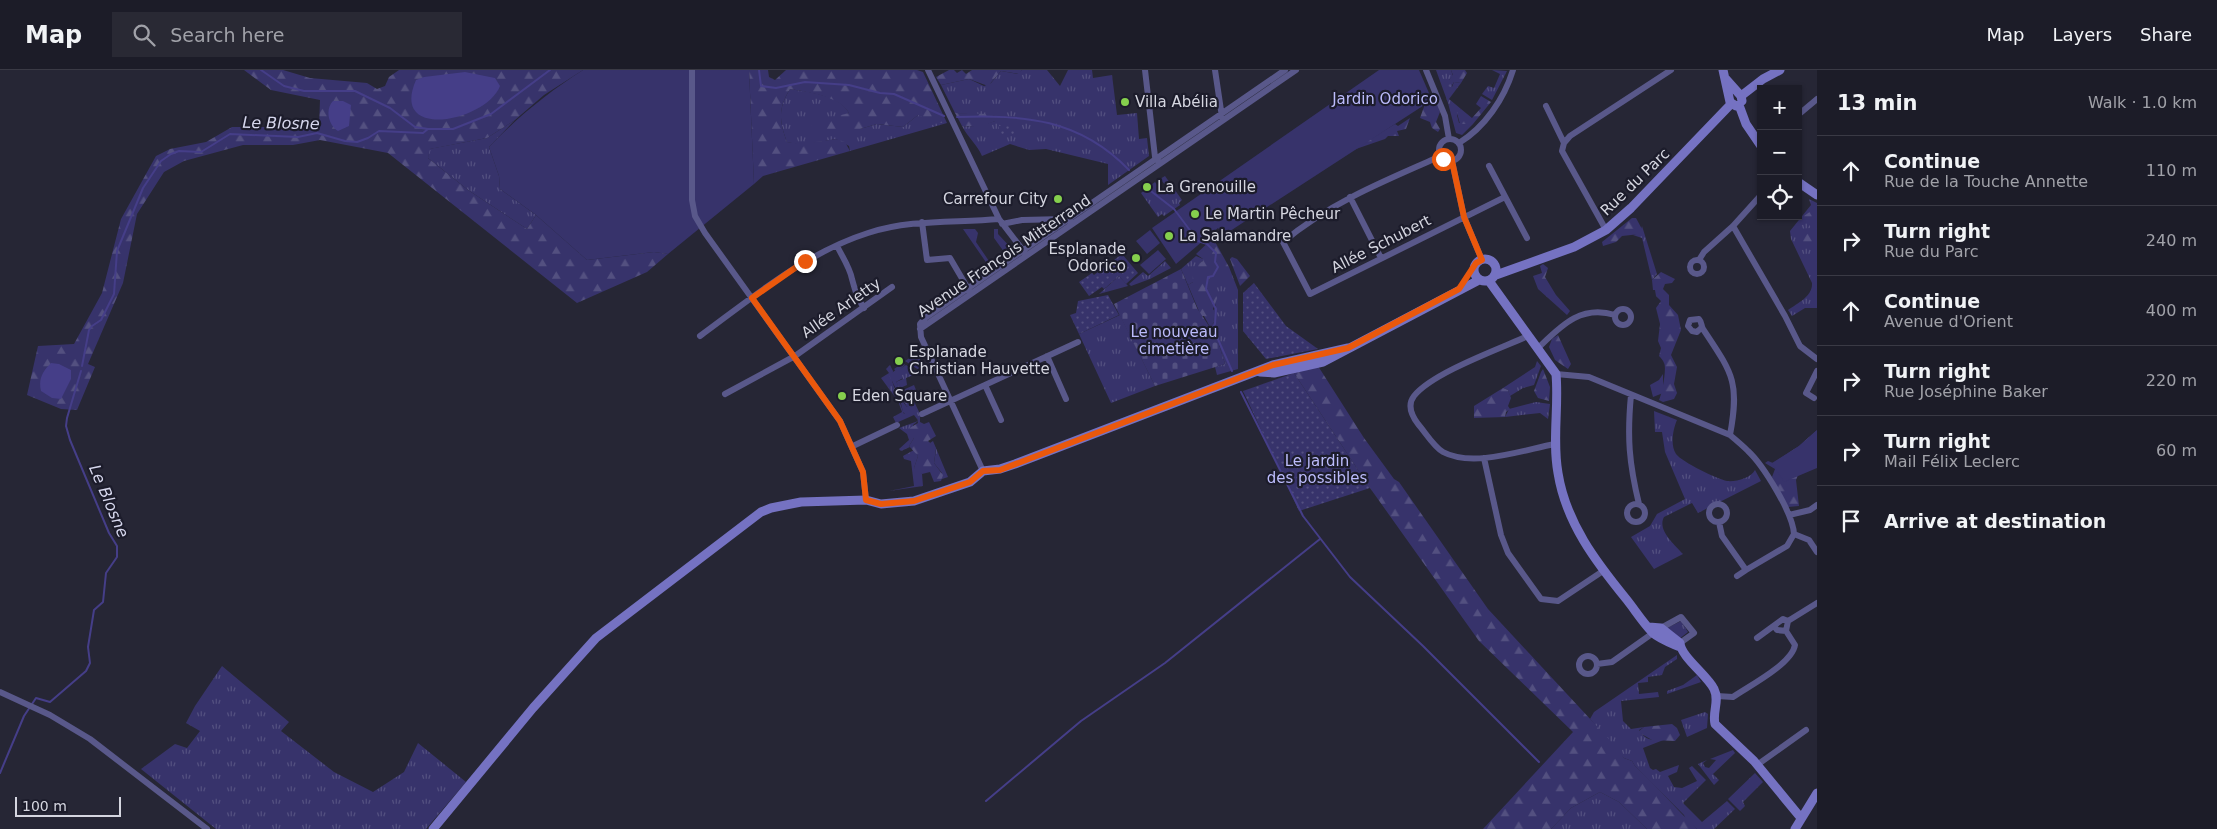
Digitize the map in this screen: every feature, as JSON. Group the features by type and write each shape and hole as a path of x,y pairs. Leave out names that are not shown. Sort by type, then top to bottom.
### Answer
{"street":[{"path":"692,70 692,200 695,216 705,233 840,421 853,446 863,472 866,500"},
{"path":"928,70 1001,221 1026,254"},
{"path":"1145,70 1158,162"},
{"path":"1215,70 1222,117"},
{"name":"Avenue François Mitterrand","path":"950,401 921,337 920,329 970,292 1075,223 1286,72 1296,70"},
{"path":"1426,70 1445,116 1449,139"},
{"path":"1459,143 1471,135 1488,116 1503,94 1513,70"},
{"path":"1606,230 1562,151 1564,143 1570,136 1670,70"},
{"name":"Rue du Parc","path":"983,471 1000,470 1260,372 1273,365 1348,348 1459,289 1574,247 1606,230 1636,202 1735,99 1763,79 1780,70"},
{"path":"1724,74 1725,88 1735,99 1746,124 1757,140"},
{"path":"1802,112 1817,99"},
{"path":"1546,106 1564,143"},
{"path":"1440,156 1445,160 1452,161 1460,156 1461,149 1459,143 1449,139"},
{"path":"1440,156 1440,145 1449,139"},
{"path":"1381,258 1350,197 1440,156"},
{"path":"1452,161 1464,217 1482,260"},
{"name":"Avenue François Mitterrand","path":"1026,254 1068,220 1158,162"},
{"path":"1489,166 1526,238"},
{"path":"1802,185 1817,195"},
{"name":"Allée Schubert","path":"1350,197 1306,222 1283,242 1310,294 1505,197"},
{"path":"1699,260 1704,252 1733,226 1757,199"},
{"path":"700,336 805,261 868,233 922,222 1068,220 1075,223"},
{"path":"922,222 927,260 950,258 970,292"},
{"path":"1733,226 1785,316 1800,346 1817,359"},
{"path":"837,246 852,278 858,300 864,308"},
{"name":"Rue du Parc","path":"1459,289 1474,270 1476,263 1482,260 1516,267"},
{"path":"1488,278 1494,264"},
{"path":"1474,270 1488,278 1556,374 1558,392 1555,444 1558,474 1566,504 1580,535 1603,570 1655,629 1680,645 1704,673 1717,696 1715,724 1757,765 1801,818"},
{"name":"Allée Arletty","path":"725,394 795,356 892,287"},
{"path":"1537,349 1571,318 1607,313 1615,315"},
{"path":"1702,327 1722,355 1731,376 1734,394 1730,435"},
{"path":"1528,336 1444,374 1414,396 1411,403 1411,413 1442,452 1460,458 1484,458 1555,444"},
{"path":"922,414 1078,342"},
{"path":"1047,356 1066,399"},
{"path":"1814,398 1806,393 1817,371"},
{"path":"1556,374 1589,377 1730,435 1749,452 1789,515 1794,534 1787,546 1737,576"},
{"path":"985,385 1001,420"},
{"path":"1631,395 1627,433 1629,463 1639,504"},
{"path":"433,829 533,708 596,638 750,519 771,508 784,504 866,500 890,504 928,497 970,482 983,471 950,401"},
{"path":"853,446 897,425"},
{"path":"1484,458 1501,535 1508,553 1541,599 1558,601 1603,570"},
{"path":"1789,515 1810,510 1817,505"},
{"path":"1719,522 1722,536 1746,570"},
{"path":"1794,534 1809,540 1817,552"},
{"path":"1717,696 1733,697 1782,664 1794,652 1795,645 1786,631 1788,621 1817,603"},
{"path":"1597,664 1612,662 1655,629 1675,618 1681,617 1694,633 1680,645"},
{"path":"1757,638 1783,619 1788,621"},
{"path":"1774,626 1776,630 1786,631"},
{"path":"0,692 70,726 207,829"},
{"path":"1757,765 1806,730"},
{"path":"1796,829 1817,793"}],"green space":[{"path":"244,70 283,70 310,78 367,83 377,89 385,86 389,77 399,70 583,70 544,95 515,120 487,138 430,149 428,158 468,190 527,229 536,215 587,260 654,252 668,254 647,272 577,303 388,153 320,140 293,145 243,145 184,161 164,172 137,214 123,283 88,364 95,367 77,410 61,409 27,395 38,346 74,344 102,293 121,219 156,156 170,149 206,142 232,127 319,127 320,100 271,90"},
{"path":"583,70 749,70 754,184 668,254 654,252 587,260 536,215 500,189 499,176 489,147 511,125 557,87"},
{"path":"749,70 768,70 769,77 775,80 786,70 917,70 923,72 947,123 937,123 918,115 903,127 877,124 860,129 809,129 814,122 849,113 845,107 831,99 814,93 790,89 783,102 781,115 782,128 787,142 802,144 836,139 845,142 850,151 763,176 754,184"},
{"path":"949,70 954,70 957,73 962,70 966,74 972,70 1022,70 1019,74 1001,71 988,86 969,79 941,85 936,77"},
{"path":"1022,70 1047,70 1060,86 1068,70 1092,70 1093,78 1112,75 1117,115 1137,113 1139,139 1147,138 1149,156 1108,185 1108,164 1046,149 1029,150 1010,144 982,156 962,126 987,124 995,121 996,116 955,113 941,85 969,79 984,86 991,83 1001,71 1018,74"},
{"name":"Jardin Odorico","path":"1379,70 1419,70 1432,100 1224,235 1218,228 1176,264 1152,228"},
{"path":"1436,70 1451,70 1453,76 1449,80 1452,87 1454,82 1461,83 1449,99 1461,109 1457,115 1459,123 1473,124 1462,135 1456,133"},
{"path":"1451,70 1465,70 1467,73 1461,83 1454,82 1451,87 1448,86 1449,80 1453,75"},
{"path":"1492,70 1507,71 1492,100 1482,94 1488,86 1494,88 1500,74"},
{"path":"790,89 831,98 845,107 849,113 810,129 860,129 877,124 903,127 918,115 947,123 850,151 849,146 836,139 802,145 787,142 782,128 781,115 783,102"},
{"path":"1481,96 1491,102 1473,124 1460,124 1457,113 1461,109 1472,118 1481,108 1476,104"},
{"path":"1432,101 1437,102 1440,112 1436,122 1440,129 1438,132 1432,128 1430,122 1420,118 1425,104"},
{"path":"955,113 990,114 1000,119 983,126 962,126"},
{"path":"1410,118 1406,129 1397,131 1399,136 1388,136 1385,139 1353,150 1395,124 1398,126"},
{"path":"515,120 489,147 499,176 500,189 536,215 527,229 468,190 428,158 429,149 487,138"},
{"path":"1015,125 1015,135 999,136 999,126"},
{"path":"1165,176 1182,200 1179,203 1180,205 1164,216 1162,214 1158,217 1141,193 1155,182 1164,194 1170,190 1160,179"},
{"path":"1809,199 1817,203 1817,308 1805,308 1792,316 1788,310 1804,299 1812,288 1812,283 1791,239 1790,231 1799,220 1802,220 1802,216 1811,205"},
{"path":"1814,203 1817,203 1817,244 1801,242 1797,231 1799,229 1811,228 1804,216 1811,211"},
{"path":"1632,218 1636,218 1643,231 1640,234 1622,236 1616,242 1603,246 1602,242"},
{"path":"1642,226 1657,274 1652,280 1642,238 1633,235 1640,233"},
{"path":"963,229 975,229 978,233 976,242 991,264 997,260 998,262 990,268"},
{"path":"994,229 998,229 998,234 1012,249 1010,255 1007,256 994,238"},
{"path":"1150,230 1160,243 1147,254 1136,241"},
{"path":"1213,238 1229,267 1218,267 1213,276 1207,278 1207,288 1215,291 1218,296 1213,309 1214,322 1210,327 1204,316 1201,316 1188,285 1193,282 1192,268 1203,261 1196,254"},
{"path":"1158,250 1166,259 1149,274 1140,265"},
{"path":"1122,254 1138,273 1126,284 1119,276 1104,289 1102,287 1089,296 1079,282 1092,273 1094,275"},
{"path":"1196,256 1203,259 1203,261 1199,264 1193,282 1188,285 1181,269"},
{"path":"1232,257 1237,259 1250,276 1240,286 1230,259"},
{"path":"1165,261 1171,268 1150,279 1131,286 1129,284 1143,272 1148,276"},
{"path":"1543,264 1548,268 1545,277 1556,295 1570,311 1567,315 1538,289 1533,276 1542,273 1540,266"},
{"path":"1218,267 1229,267 1238,290 1238,369 1217,375 1215,367 1225,364 1217,338 1210,327 1214,322 1212,312 1216,306 1207,288 1208,277 1213,276"},
{"name":"Le nouveau cimetière","path":"1181,269 1197,308 1217,338 1225,364 1155,386 1114,304"},
{"path":"1661,272 1675,279 1672,283 1665,284 1663,289 1669,295 1669,305 1678,315 1681,330 1671,355 1677,367 1674,384 1677,393 1674,399 1663,402 1659,400 1664,381 1665,366 1659,356 1661,348 1658,341 1660,324 1656,308 1661,301 1656,296 1655,290 1653,290 1652,280"},
{"path":"1119,276 1128,286 1099,294"},
{"path":"1254,283 1286,326 1318,349 1266,359 1243,331 1243,293"},
{"path":"1108,295 1119,315 1079,334 1070,315 1076,313 1078,301"},
{"path":"1120,315 1155,386 1111,403 1079,334"},
{"path":"1558,335 1571,364 1568,369 1555,360 1549,347 1552,339"},
{"path":"917,353 925,371 922,372 905,361"},
{"path":"1537,361 1541,366 1534,385 1523,388 1510,396 1508,390 1503,388 1535,367"},
{"path":"903,363 905,365 900,369 906,365 918,373 906,378 907,385 900,388 896,382 903,379 894,369"},
{"path":"890,365 893,371 892,381 904,414 910,406 907,407 903,400 905,396 901,391 914,385 916,390 910,393 921,416 917,419 914,415 896,423 893,417 902,412 898,401 881,378 889,373 886,369"},
{"path":"1318,366 1364,438 1394,479 1399,482 1488,609 1618,749 1624,758 1632,761 1697,829 1647,829 1619,802 1600,792 1571,808 1551,829 1483,829 1573,732 1479,641 1370,488 1294,373"},
{"path":"897,369 903,378 896,382 905,394 903,402 907,407 912,404 915,407 907,415 903,412 899,395 889,375"},
{"path":"1543,369 1550,387 1549,401 1538,398 1534,391"},
{"name":"Le jardin des possibles","path":"1294,373 1370,488 1299,511 1243,391"},
{"path":"1663,374 1663,393 1653,397 1650,385 1659,380"},
{"path":"1503,388 1508,390 1511,398 1508,406 1510,409 1506,412 1505,417 1474,418 1474,406"},
{"path":"1536,402 1550,404 1548,419 1540,413 1505,417 1509,409"},
{"path":"1654,411 1677,420 1673,432 1673,446 1676,454 1685,461 1708,474 1727,481 1743,479 1755,470 1761,481 1698,513 1692,503 1664,517 1662,522 1665,532 1683,554 1654,569 1631,537 1650,526 1657,514 1685,499 1665,452 1662,432 1655,432"},
{"path":"920,415 920,422 924,424 929,422 936,436 928,441 936,448 934,463 943,475 941,481 934,482 930,472 922,474 916,472 914,468 918,456 909,446 914,438 908,429 918,423 917,417"},
{"path":"918,421 913,425 914,438 910,447 901,451 899,449 909,440 907,434 899,428"},
{"path":"1817,430 1796,480 1799,506 1788,507 1772,477 1775,469 1765,463 1768,461 1773,463 1799,446"},
{"path":"1817,430 1817,468 1784,482 1772,463 1799,446"},
{"path":"933,441 948,477 942,479 942,473 934,463 936,450 930,443"},
{"path":"914,450 918,456 914,468 922,474 923,486 889,491 914,486 911,461 904,459 903,456"},
{"path":"1681,621 1688,632 1679,639 1667,628"},
{"path":"1677,655 1677,659 1665,667 1662,675 1648,677 1648,682 1638,683 1639,694 1658,692 1659,697 1621,701 1623,721 1631,729 1644,727 1639,730 1647,738 1654,740 1666,739 1643,748 1650,768 1653,770 1656,769 1660,772 1679,765 1677,772 1668,776 1674,787 1682,788 1697,781 1689,768 1692,766 1706,780 1683,803 1702,822 1727,801 1735,809 1714,829 1697,829 1686,820 1684,815 1632,761 1624,758 1590,719 1594,712"},
{"path":"222,666 289,722 281,731 334,772 373,792 404,772 418,743 466,782 426,829 216,829 141,769 175,744 187,748 200,731 186,723"},
{"path":"1697,675 1701,682 1667,694 1667,691 1683,685"},
{"path":"1705,712 1708,714 1707,728 1687,737 1681,720"},
{"path":"1672,724 1677,728 1680,735 1675,741 1652,740 1638,732 1644,727"},
{"path":"1733,750 1735,753 1713,774 1719,780 1714,785 1698,764 1707,760 1703,763 1705,767 1709,768 1716,760 1710,759"},
{"path":"1755,773 1763,782 1743,802 1745,806 1740,811 1728,799"},
{"path":"1600,792 1619,802 1647,829 1551,829 1571,808"}],"shaded area":[{"path":"465,72 495,78 500,86 492,98 478,109 461,116 443,119 427,118 416,112 411,99 416,80 424,77"},
{"path":"333,101 343,101 351,105 349,126 338,131 332,125 328,112"},
{"path":"51,363 59,364 71,370 71,379 61,399 52,398 41,391 40,383 42,376"}],"waterway":[{"path":"261,70 284,86 304,91 355,91 390,108 415,127 428,129"},
{"name":"Le Blosne","path":"82,366 89,330 101,320 114,294 117,251 143,188 161,161 171,154 179,151 201,152 230,134 298,137 317,133 345,141 357,142 379,131 423,133 428,129 453,129 491,114 550,70"},
{"path":"759,70 761,86 776,88 805,82 849,85 880,93 894,94 944,116"},
{"path":"957,117 1005,117 1049,123 1070,130 1090,140 1110,153 1129,170"},
{"path":"1147,188 1174,209 1198,241 1207,244 1216,253 1215,262 1218,267 1213,276 1208,277 1206,289 1216,309 1213,328 1232,371"},
{"name":"Le Blosne","path":"0,773 24,716 36,698 50,702 86,671 90,663 88,647 94,610 103,602 106,573 117,557 117,546 109,533 70,440 66,426 81,371"},
{"path":"1241,392 1303,516 1350,577 1423,646 1539,762"},
{"path":"986,801 1081,721 1165,663 1320,539"}],"place":[{"name":"Villa Abélia","path":"1125,102"},
{"name":"La Grenouille","path":"1147,187"},
{"name":"Carrefour City","path":"1058,199"},
{"name":"Le Martin Pêcheur","path":"1195,214"},
{"name":"La Salamandre","path":"1169,236"},
{"name":"Esplanade Odorico","path":"1136,258"},
{"name":"Esplanade Christian Hauvette","path":"899,361"},
{"name":"Eden Square","path":"842,396"}],"route":[{"path":"805,261 752,298 840,421 853,446 863,472 866,500 881,504 914,501 970,482 983,471 1000,470 1260,372 1273,365 1329,354 1348,348 1459,289 1474,270 1476,263 1482,260 1464,217 1452,161 1443,159"}]}
